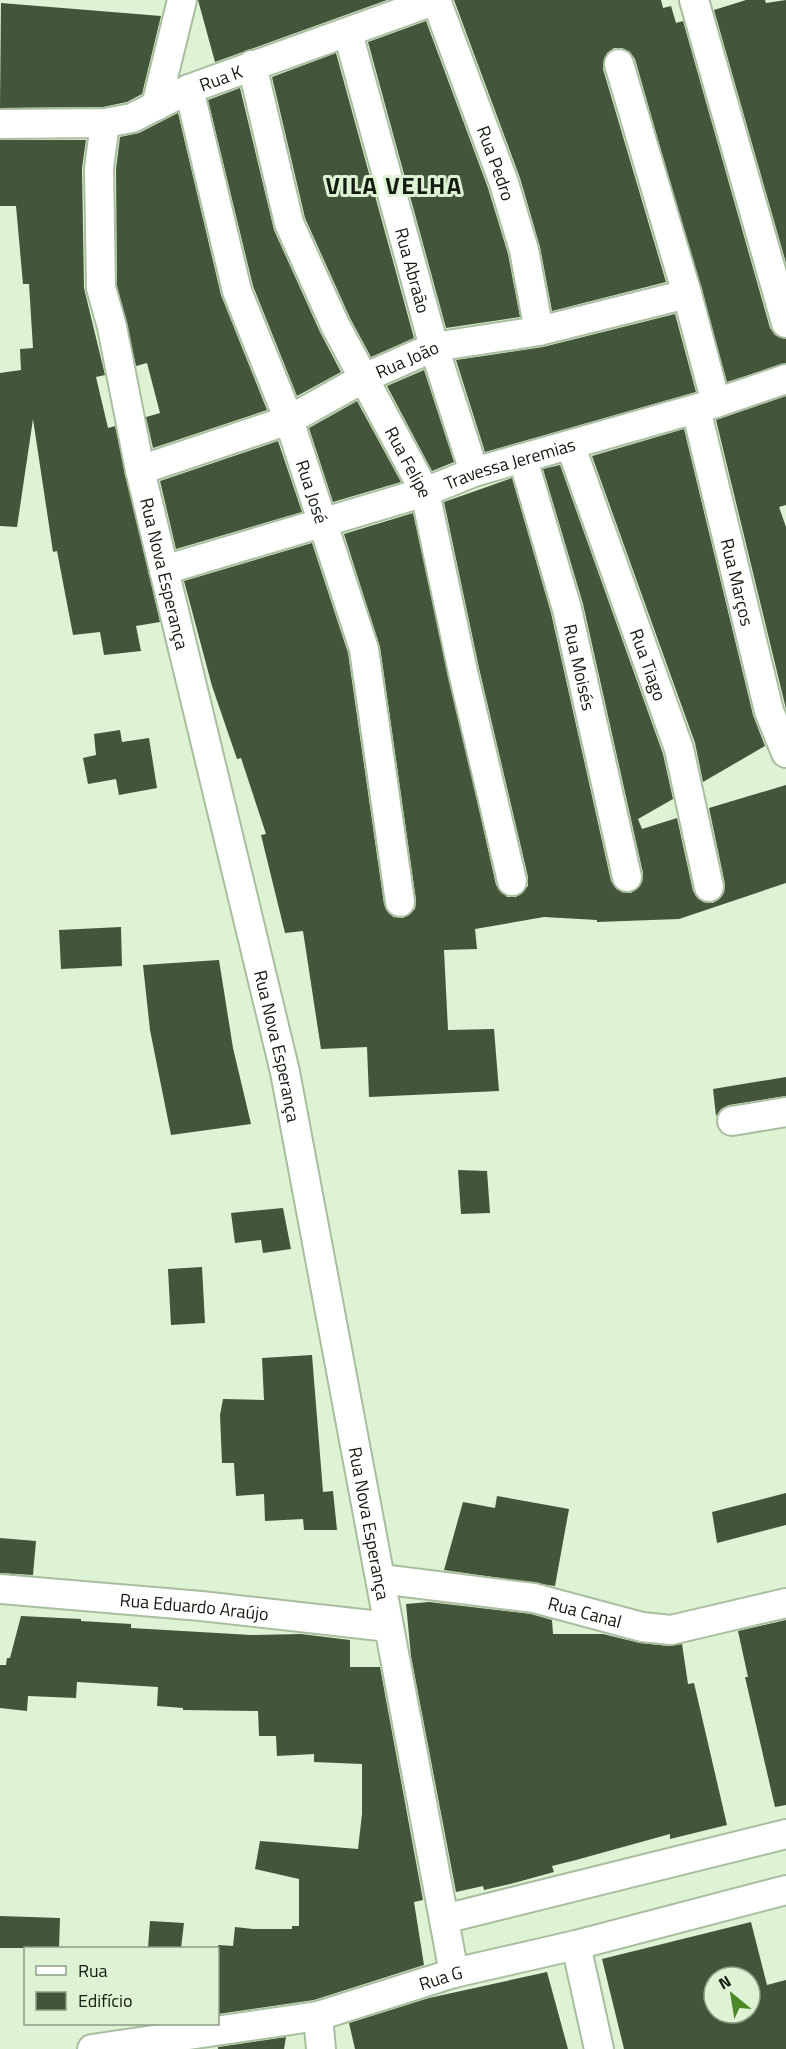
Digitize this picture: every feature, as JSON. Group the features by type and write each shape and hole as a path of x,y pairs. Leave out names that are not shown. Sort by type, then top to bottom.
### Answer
{"street":[{"path":"156,106 182,0"},
{"name":"Rua K","path":"0,124 105,123 132,118 189,89 436,0"},
{"name":"Rua Pedro","path":"436,0 504,183 524,250 539,331"},
{"path":"694,0 786,323"},
{"name":"Rua Abraão","path":"348,33 434,347 474,472"},
{"name":"Rua Marços","path":"619,64 687,294 706,406 769,711 786,753"},
{"name":"Rua Felipe","path":"252,65 289,223 335,325 425,492 512,881"},
{"name":"Rua José","path":"189,89 237,291 289,420 364,649 400,902"},
{"name":"Rua Nova Esperança","path":"105,123 99,168 101,288 112,327 140,470 285,1072 454,1974"},
{"name":"Rua João","path":"140,470 289,420 364,378 434,347 539,331 687,294"},
{"name":"Travessa Jeremias","path":"165,570 425,492 474,472 571,447 786,379"},
{"name":"Rua Tiago","path":"571,447 679,749 709,887"},
{"name":"Rua Moisés","path":"523,459 567,609 627,878"},
{"path":"732,1121 786,1112"},
{"name":"Rua Canal","path":"381,1579 534,1598 642,1627 671,1630 786,1603"},
{"name":"Rua Eduardo Araújo","path":"0,1589 201,1606 389,1627"},
{"path":"444,1919 786,1834"},
{"name":"Rua G","path":"92,2049 177,2044 318,2016 454,1974 576,1945 786,1890"},
{"path":"576,1945 600,2049"},
{"path":"318,2016 321,2049"}],"building":[{"path":"198,0 387,0 215,62"},
{"path":"454,0 661,0 663,8 671,6 676,23 683,21 770,328 775,335 786,339 786,363 727,382 635,59 630,52 622,48 614,48 607,53 603,69 666,282 552,311 540,247 520,178"},
{"path":"746,0 765,0 766,3 786,0 786,263 714,10"},
{"path":"1,3 161,16 142,94 127,102 103,107 0,108"},
{"path":"426,21 488,188 508,254 520,317 446,328 368,42"},
{"path":"336,53 414,338 371,357 350,318 305,218 272,77"},
{"path":"240,88 274,230 320,332 341,372 297,396 253,286 208,100"},
{"path":"178,113 221,295 267,410 153,448 146,417 160,413 147,363 136,366 117,286 116,169 120,137 139,133"},
{"path":"0,140 86,140 82,168 84,288 105,375 96,377 108,428 115,426 160,622 136,626 141,651 104,655 100,632 73,635 57,551 53,552 33,419 17,527 0,526 0,373 21,370 20,349 33,348 29,284 23,284 16,206 0,206"},
{"path":"675,314 696,392 485,452 456,360 543,347"},
{"path":"424,370 454,462 432,471 387,386"},
{"path":"786,396 786,505 779,507 786,527 786,709 716,420"},
{"path":"357,401 401,482 333,502 309,428"},
{"path":"684,429 753,715 765,746 703,782 695,743 592,456"},
{"path":"278,441 302,512 176,549 160,481"},
{"path":"560,465 663,754 673,799 638,819 642,829 677,818 693,891 703,902 713,903 724,893 725,884 709,808 786,785 786,883 679,919 597,922 597,920 544,917 475,929 477,949 444,950 448,1030 494,1029 499,1091 369,1097 367,1047 321,1049 303,931 285,933 261,835 266,834 241,758 237,759 212,686 184,581 312,543 348,653 384,904 393,917 403,918 415,909 416,900 380,647 344,534 413,513 496,885 507,897 516,897 528,886 528,877 479,668 444,502 512,478 551,613 611,881 622,892 631,893 642,882 643,873 583,604 543,469"},
{"path":"120,730 122,742 149,738 157,788 119,795 116,779 88,784 83,758 96,755 94,734"},
{"path":"121,927 122,966 61,969 59,930"},
{"path":"219,960 233,1048 251,1124 171,1135 150,1030 143,965"},
{"path":"786,1077 786,1096 729,1105 721,1109 716,1116 713,1089"},
{"path":"458,1170 487,1171 490,1213 461,1214"},
{"path":"283,1208 291,1249 263,1253 261,1240 235,1243 231,1213"},
{"path":"202,1267 205,1323 171,1325 168,1269"},
{"path":"312,1355 323,1492 333,1491 337,1530 304,1530 303,1519 265,1521 264,1494 236,1496 234,1463 222,1463 220,1415 223,1399 264,1400 262,1358"},
{"path":"786,1493 786,1525 717,1543 712,1512"},
{"path":"497,1496 569,1509 555,1586 444,1570 463,1502 495,1508"},
{"path":"0,1538 36,1541 33,1575 0,1573"},
{"path":"429,1602 531,1614 552,1620 553,1634 603,1634 640,1643 669,1646 682,1644 688,1684 694,1683 727,1825 670,1839 670,1834 552,1866 554,1872 514,1883 484,1890 483,1886 456,1892 411,1656 406,1604"},
{"path":"21,1616 131,1624 131,1628 251,1635 301,1634 350,1640 350,1667 380,1667 423,1900 414,1902 424,1965 314,2000 219,2014 218,1945 233,1946 235,1927 292,1929 292,1926 299,1926 299,1879 255,1869 260,1841 358,1849 362,1814 362,1764 314,1762 314,1754 277,1756 276,1736 259,1736 258,1711 183,1710 183,1708 157,1706 158,1687 77,1682 76,1698 28,1696 27,1711 0,1708 0,1665 6,1665 7,1658 10,1658"},
{"path":"786,1620 786,1805 775,1807 745,1677 748,1677 738,1631"},
{"path":"0,1916 60,1918 59,1947 0,1948"},
{"path":"150,1921 184,1923 181,1947 148,1947"},
{"path":"751,1922 762,1965 702,1965 702,2025 762,2025 762,1965 767,1985 786,1980 786,2049 624,2049 602,1959"},
{"path":"547,1972 568,2049 355,2049 349,2023 429,1998"},
{"path":"286,2037 284,2049 218,2049 218,2047"}],"district":[{"name":"VILA VELHA","path":"394,185"}]}
